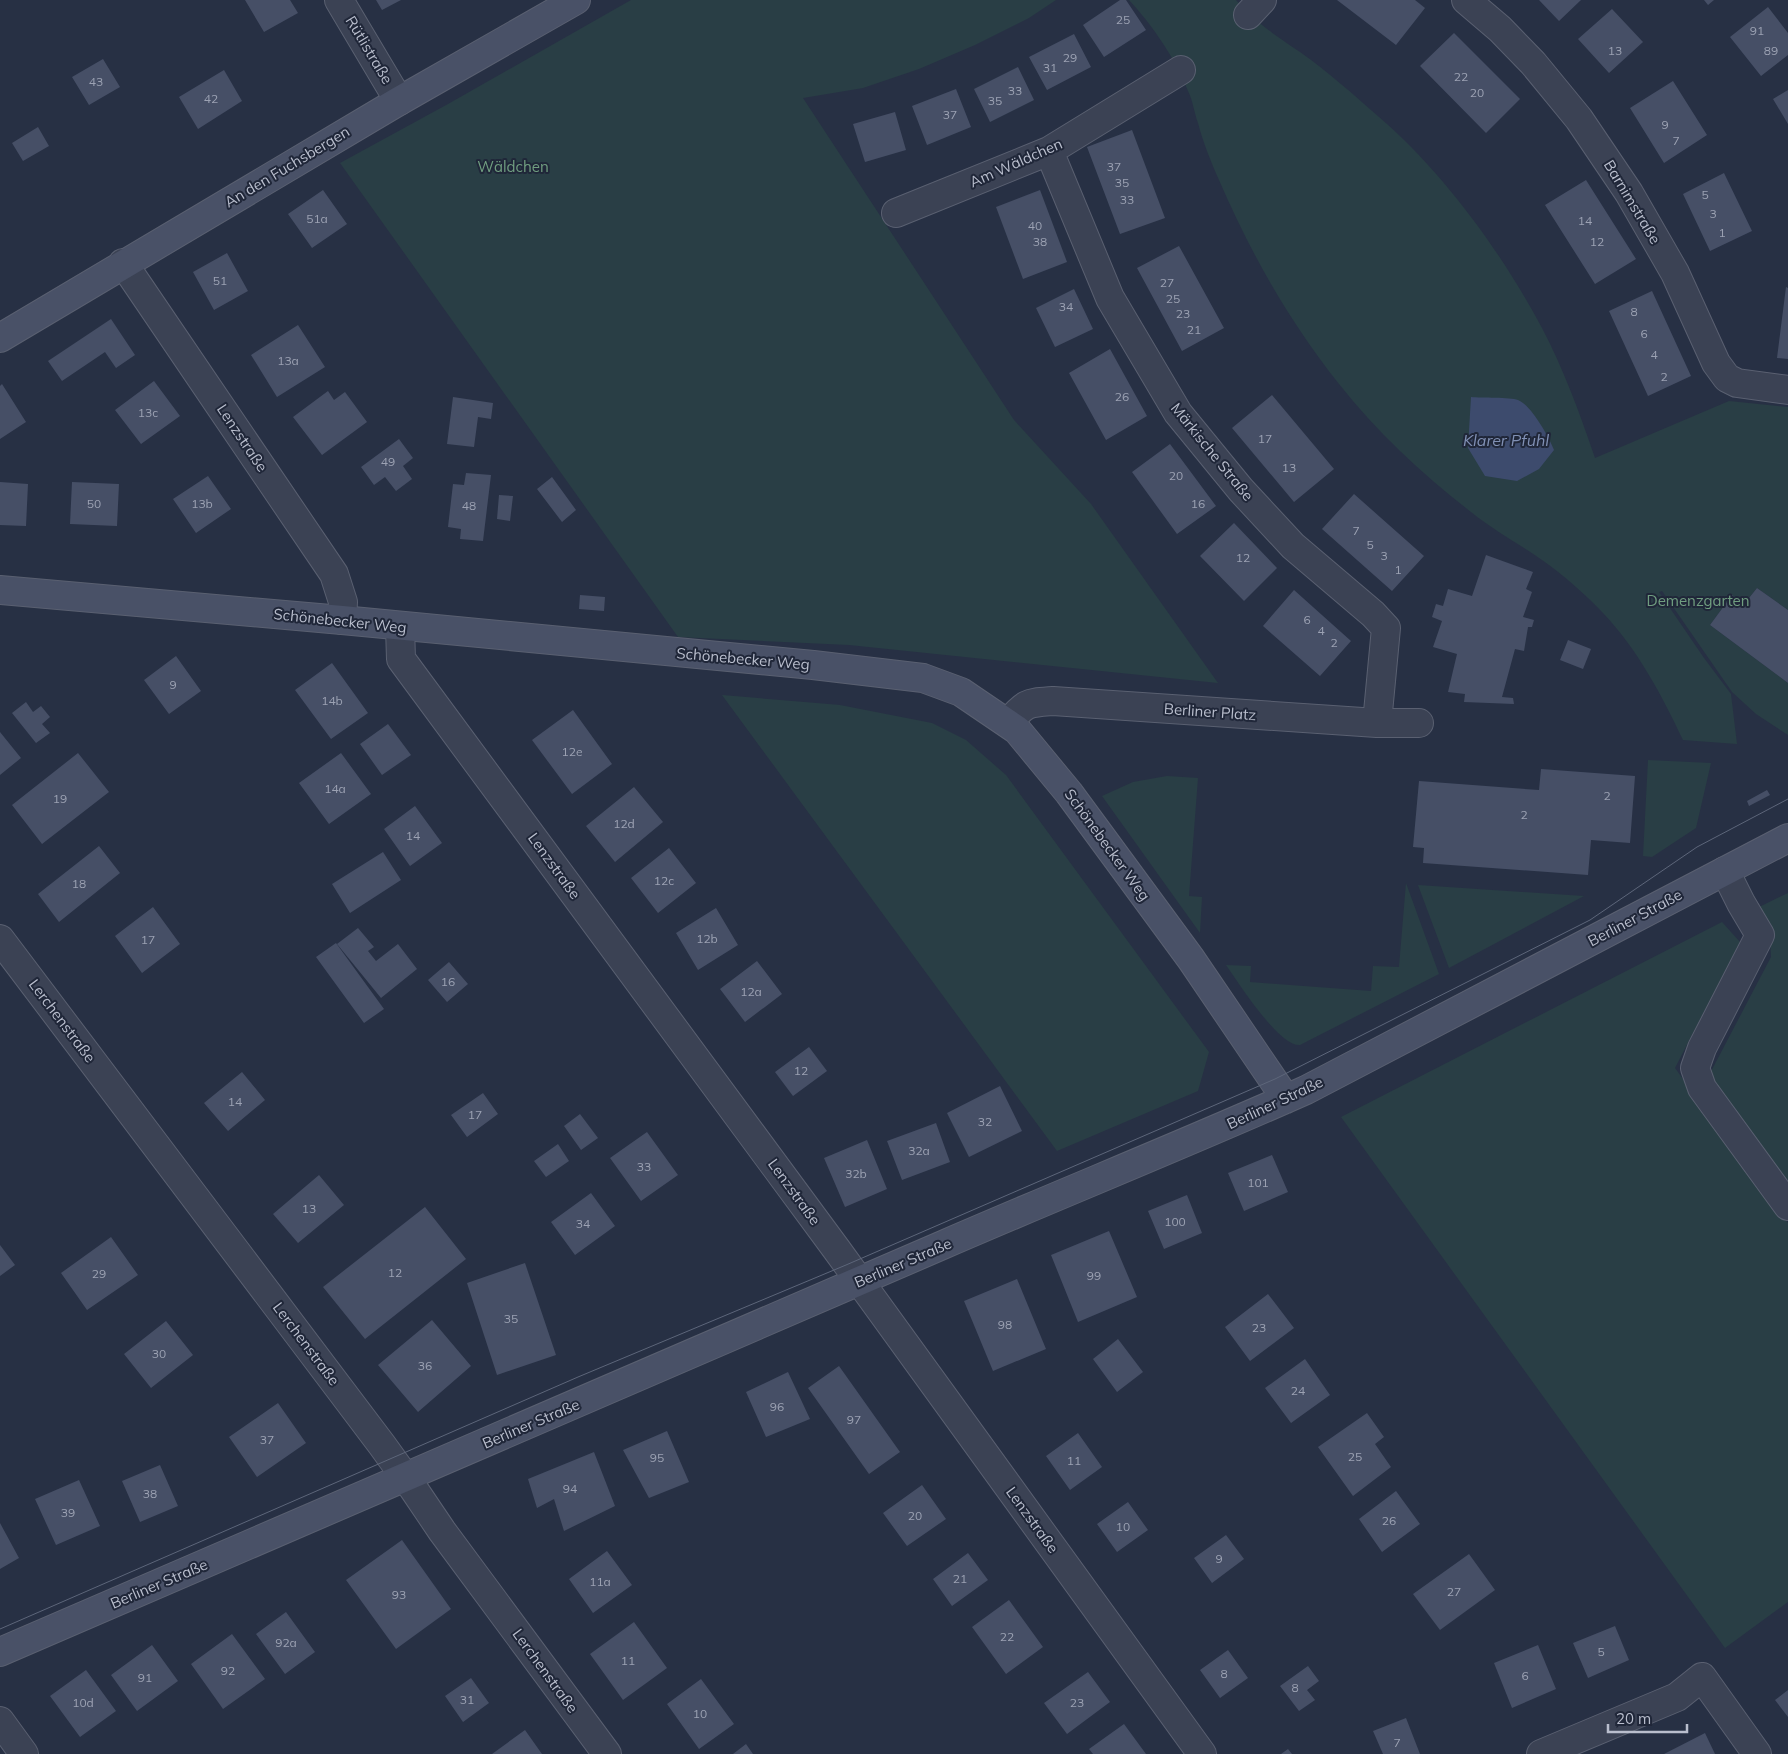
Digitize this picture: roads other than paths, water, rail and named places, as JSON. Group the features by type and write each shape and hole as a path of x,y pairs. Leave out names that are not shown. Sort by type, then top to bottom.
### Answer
{"street":[{"name":"Rütlistraße","path":"339,0 399,101"},
{"name":"An den Fuchsbergen","path":"0,338 123,263 399,101 576,0"},
{"name":"Barnimstraße","path":"1466,0 1500,29 1533,63 1579,119 1629,193 1675,273 1716,363 1727,378 1736,383 1788,390"},
{"name":"Am Wäldchen","path":"896,213 1049,151 1181,70"},
{"name":"Märkische Straße","path":"1049,151 1110,298 1178,414 1240,490 1293,546 1386,628 1377,723"},
{"name":"Lenzstraße","path":"123,263 334,574 343,602 342,620"},
{"name":"Schönebecker Weg","path":"0,590 342,620 803,664 924,678 961,692 1008,722 1017,730 1069,793 1191,959 1286,1099"},
{"name":"Lenzstraße","path":"400,627 401,659 859,1282 1202,1754"},
{"name":"Berliner Platz","path":"1008,722 1023,706 1030,703 1053,702 1377,723 1420,724"},
{"name":"Berliner Straße","path":"0,1652 1286,1099 1450,1016 1788,838"},
{"path":"1725,871 1760,935 1702,1048 1695,1068 1702,1088 1788,1206"},
{"name":"Lerchenstraße","path":"0,939 406,1478 442,1531 606,1754"},
{"path":"1540,1754 1676,1697 1702,1677 1757,1754"},
{"path":"0,1721 24,1754"}],"water":[{"name":"Klarer Pfuhl","path":"1471,397 1514,399 1523,403 1528,408 1544,430 1554,450 1539,469 1517,481 1485,476 1468,448"}],"tram line":[{"path":"0,1629 578,1377 846,1265 1275,1079 1590,920 1697,847 1788,799"}],"park label":[{"name":"Wäldchen","path":"513,167"},
{"name":"Demenzgarten","path":"1698,601"}]}
